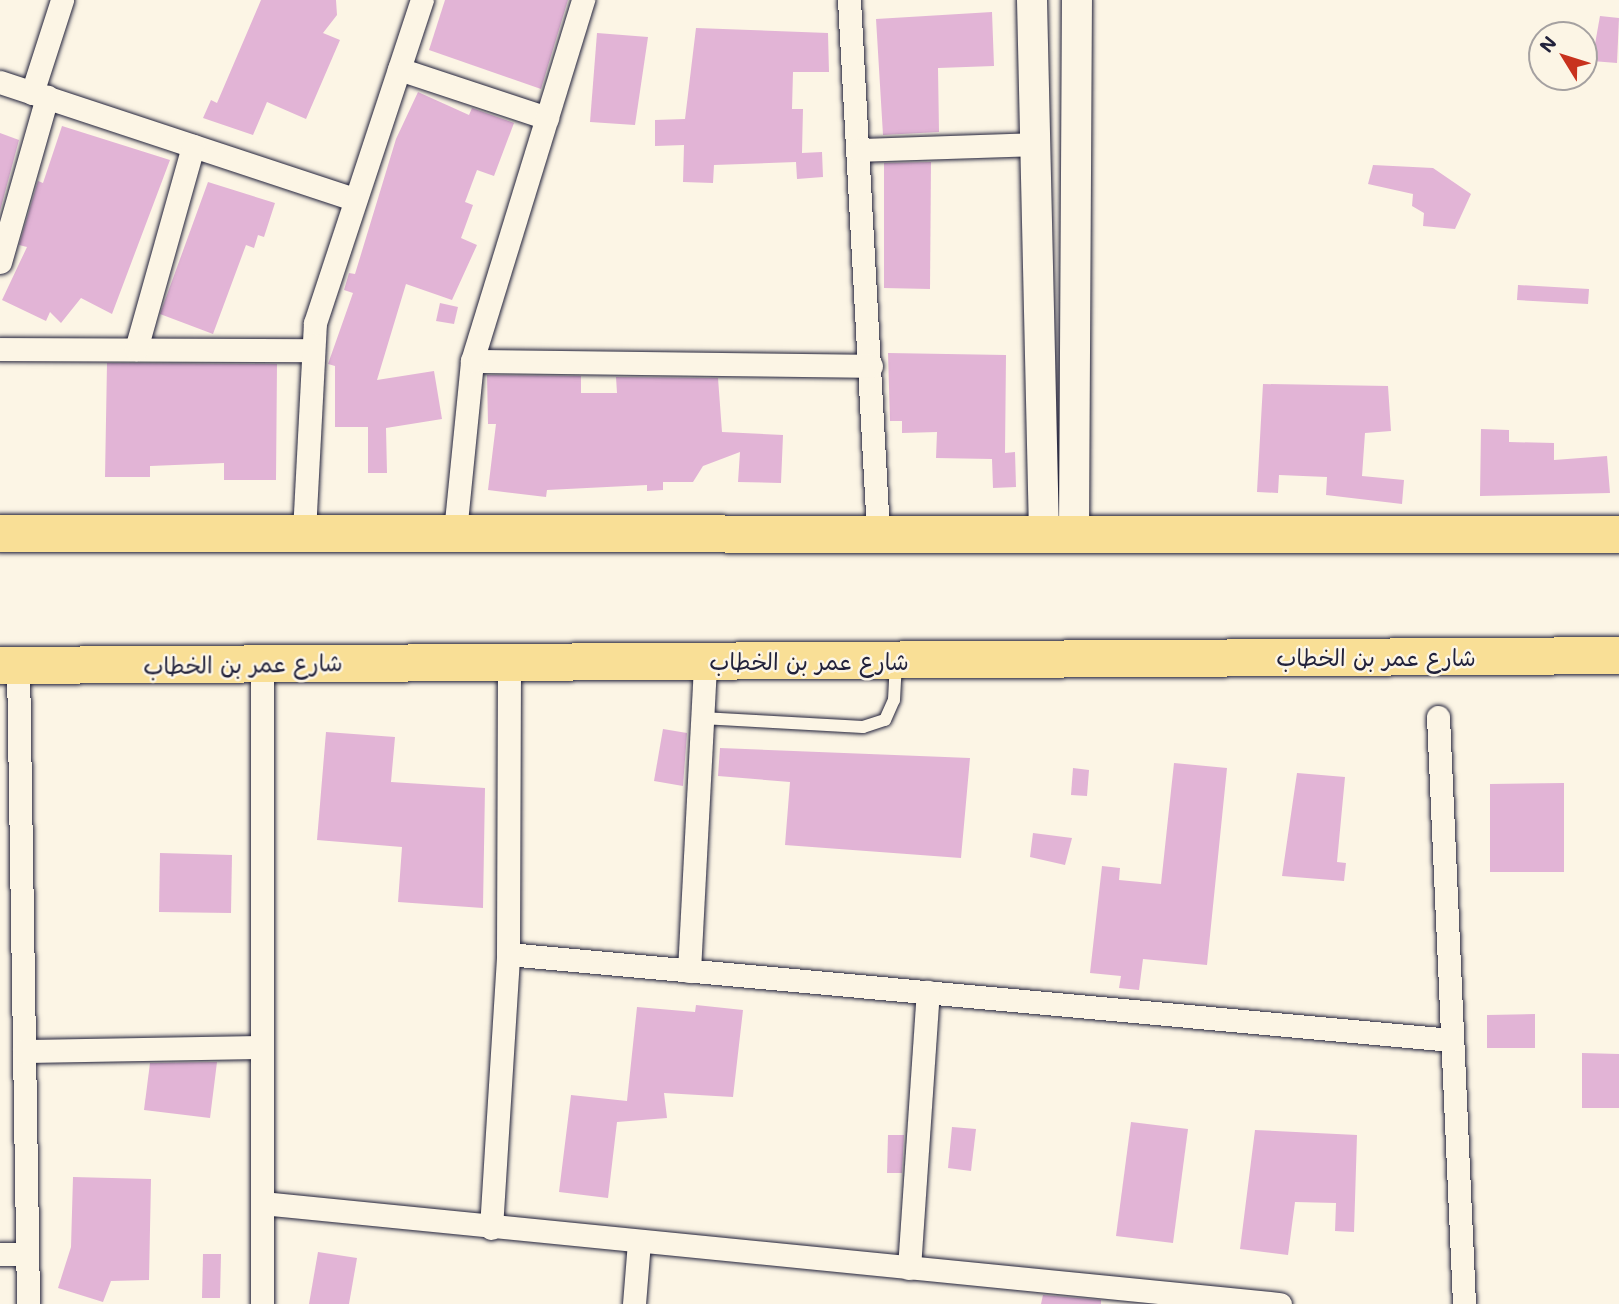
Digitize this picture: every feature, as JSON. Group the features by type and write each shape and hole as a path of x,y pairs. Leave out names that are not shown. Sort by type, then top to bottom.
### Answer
{"main road":[{"path":"0,533 1619,534"},
{"name":"شارع عمر بن الخطاب","path":"9,665 262,666 509,658 705,662 1619,655"}],"street":[{"path":"2,251 62,0"},
{"path":"304,532 315,323 422,0"},
{"path":"455,532 472,361 583,0"},
{"path":"849,0 878,532"},
{"path":"1032,0 1035,144 1059,532"},
{"path":"1059,532 1077,0"},
{"path":"399,69 547,118"},
{"path":"0,82 354,199"},
{"path":"858,150 1035,144"},
{"path":"136,349 193,146"},
{"path":"0,349 313,350"},
{"path":"472,361 871,366"},
{"path":"491,1228 508,954 509,658"},
{"path":"689,971 705,662"},
{"path":"9,665 11,932 24,1051 28,1304"},
{"path":"262,666 262,1304"},
{"path":"1438,717 1464,1304"},
{"path":"508,954 1452,1040"},
{"path":"909,1268 928,992"},
{"path":"24,1051 262,1047"},
{"path":"262,1203 491,1228 1280,1304"},
{"path":"634,1304 639,1242"},
{"path":"0,1254 27,1254"}],"lane":[{"path":"702,718 863,727 885,720 894,700 896,660"}],"building":[{"path":"261,0 336,0 337,15 323,33 340,40 306,119 267,102 253,135 203,118 211,100 217,103"},
{"path":"445,0 568,0 541,89 429,50"},
{"path":"992,12 994,66 938,68 939,132 883,135 876,19"},
{"path":"1600,16 1619,18 1617,63 1598,61"},
{"path":"696,28 828,33 829,72 793,72 792,109 803,109 802,153 822,152 823,177 797,179 796,162 714,165 713,183 683,182 684,145 655,146 655,120 685,119"},
{"path":"597,33 648,37 635,125 590,122"},
{"path":"418,92 469,115 472,108 514,123 494,176 477,170 465,202 473,205 461,238 477,245 452,300 406,284 377,380 434,371 442,419 386,428 387,473 368,473 368,427 335,427 335,366 328,364 353,293 344,290 349,273 355,274 396,139"},
{"path":"62,126 170,160 112,314 81,298 61,323 50,312 46,321 2,300 27,247 19,245 38,181 43,183"},
{"path":"0,133 19,140 0,211"},
{"path":"931,162 930,289 884,288 884,163"},
{"path":"1373,165 1433,168 1471,194 1455,229 1423,226 1424,213 1412,206 1413,194 1368,184"},
{"path":"208,182 275,203 264,237 258,235 254,248 246,245 213,334 160,314"},
{"path":"1518,285 1589,289 1588,304 1517,300"},
{"path":"440,303 458,307 454,324 436,321"},
{"path":"888,353 1006,355 1005,453 1015,452 1016,487 993,488 992,459 936,458 937,432 902,433 902,421 890,421"},
{"path":"107,363 277,364 276,480 224,480 224,463 150,466 150,477 105,477"},
{"path":"487,375 581,376 581,393 617,393 616,377 718,378 722,432 783,435 781,483 738,482 740,452 703,466 693,482 663,482 663,490 647,491 647,485 547,490 546,497 488,490 496,424 488,424"},
{"path":"1263,384 1388,386 1391,431 1365,433 1362,476 1404,480 1402,504 1326,495 1327,477 1279,475 1278,493 1257,492"},
{"path":"1481,429 1509,430 1509,442 1554,443 1554,460 1607,456 1610,493 1480,496"},
{"path":"663,729 687,733 683,786 654,781"},
{"path":"326,732 395,737 391,782 485,788 483,908 398,902 402,847 317,840"},
{"path":"720,748 970,758 961,858 785,845 790,782 718,776"},
{"path":"1174,763 1227,768 1207,965 1143,959 1139,990 1119,988 1121,976 1090,973 1102,866 1120,868 1119,880 1161,884"},
{"path":"1073,768 1089,770 1087,796 1071,795"},
{"path":"1297,773 1345,777 1337,862 1346,863 1344,881 1282,876"},
{"path":"1564,783 1564,872 1490,872 1490,784"},
{"path":"1033,833 1072,838 1065,865 1030,857"},
{"path":"160,853 232,855 231,913 159,912"},
{"path":"696,1005 743,1010 733,1097 664,1093 667,1118 617,1122 608,1198 559,1192 571,1095 627,1101 637,1007 695,1012"},
{"path":"1535,1014 1535,1048 1487,1048 1487,1015"},
{"path":"1582,1053 1619,1054 1619,1108 1582,1108"},
{"path":"217,1062 210,1118 144,1110 150,1063"},
{"path":"1131,1122 1188,1129 1173,1243 1116,1236"},
{"path":"952,1127 976,1129 971,1171 948,1168"},
{"path":"1255,1130 1357,1135 1354,1232 1335,1231 1336,1203 1295,1202 1288,1255 1240,1249"},
{"path":"888,1135 904,1135 902,1173 887,1173"},
{"path":"73,1177 151,1179 149,1280 111,1281 103,1302 58,1288 71,1247"},
{"path":"318,1252 357,1258 349,1304 309,1304"},
{"path":"203,1254 221,1254 220,1298 202,1298"},
{"path":"1043,1295 1101,1300 1101,1304 1041,1304"}]}
